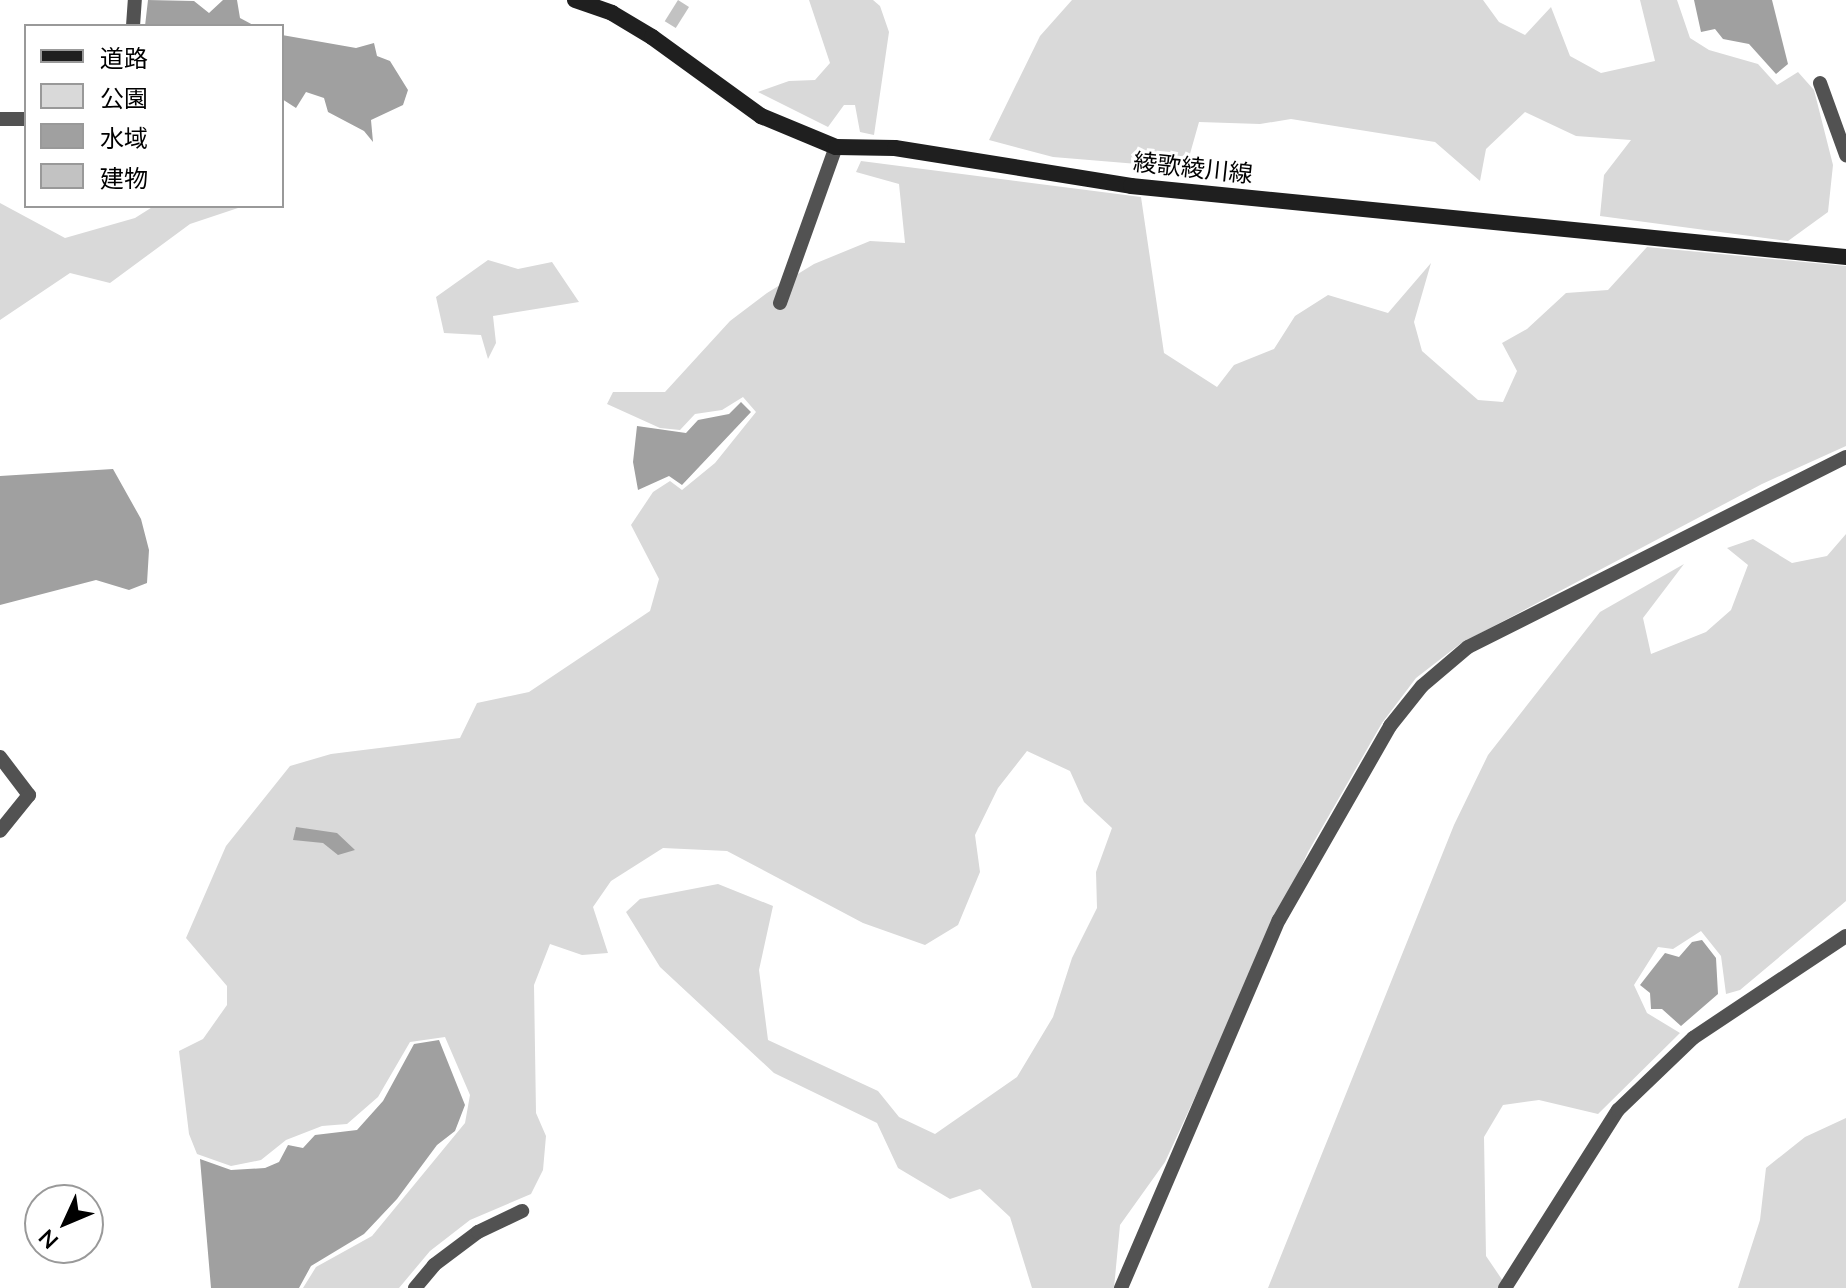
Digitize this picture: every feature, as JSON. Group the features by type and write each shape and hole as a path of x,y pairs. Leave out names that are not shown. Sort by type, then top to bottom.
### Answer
{"main road":[{"name":"綾歌綾川線","path":"575,0 612,13 652,37 761,116 836,147 895,148 1131,186 1846,257"}],"street":[{"path":"133,24 135,0"},
{"path":"1820,83 1846,155"},
{"path":"0,119 24,119"},
{"path":"780,303 836,147"},
{"path":"1121,1288 1279,920 1390,726 1422,686 1468,647 1846,457"},
{"path":"0,757 29,795 0,831"},
{"path":"1505,1288 1618,1110 1693,1038 1846,936"},
{"path":"415,1288 434,1265 478,1232 522,1211"}],"green space":[{"path":"809,0 873,0 880,6 889,32 874,135 860,132 855,105 844,105 828,127 758,92 789,81 815,80 830,63"},
{"path":"1072,0 1483,0 1499,22 1525,35 1551,7 1570,56 1601,73 1655,61 1640,0 1677,0 1690,38 1709,50 1758,64 1777,85 1798,72 1814,90 1833,165 1828,212 1788,241 1600,216 1604,175 1631,140 1576,136 1525,112 1486,149 1480,181 1435,142 1291,119 1260,124 1199,122 1186,168 1053,157 989,140 1040,36"},
{"path":"861,161 1141,197 1164,353 1217,387 1234,365 1274,349 1295,316 1328,295 1388,313 1431,263 1414,322 1422,351 1478,400 1503,402 1517,371 1502,343 1527,329 1566,293 1608,290 1647,247 1846,266 1846,446 1762,484 1460,644 1416,678 1382,723 1308,852 1165,1162 1120,1225 1114,1288 1032,1288 1010,1217 980,1189 950,1199 898,1168 877,1123 774,1073 660,967 626,912 640,899 718,884 773,906 759,970 768,1040 878,1091 899,1117 935,1134 1017,1077 1053,1017 1072,958 1097,908 1096,872 1112,828 1084,802 1070,771 1027,751 998,788 975,835 980,872 958,925 925,945 863,923 727,851 663,848 611,881 593,907 608,953 582,955 550,944 534,985 536,1113 546,1136 543,1170 531,1194 470,1220 430,1251 399,1288 303,1288 316,1267 372,1236 465,1123 470,1095 445,1037 410,1042 378,1097 347,1124 322,1126 286,1140 261,1160 231,1166 197,1154 189,1134 179,1051 203,1039 227,1005 227,986 186,938 226,846 290,766 331,754 460,738 477,703 529,692 650,611 659,579 631,525 653,492 670,481 682,490 715,463 756,412 743,397 722,410 695,414 680,430 660,428 607,404 613,392 665,392 730,321 814,264 870,241 905,243 899,184 856,172"},
{"path":"0,203 65,238 135,218 151,208 238,208 190,224 110,283 70,273 0,320"},
{"path":"488,260 518,269 552,262 579,302 493,316 496,343 488,359 481,335 444,333 436,297"},
{"path":"1846,534 1846,901 1740,990 1726,994 1721,956 1701,931 1673,949 1658,947 1634,985 1647,1013 1680,1033 1598,1114 1539,1100 1503,1105 1484,1137 1486,1256 1503,1281 1498,1288 1268,1288 1454,825 1488,755 1600,612 1684,564 1643,618 1651,654 1706,632 1731,610 1748,565 1727,548 1753,539 1792,563 1827,556"},
{"path":"1846,1118 1846,1288 1738,1288 1760,1220 1766,1168 1805,1137"}],"water":[{"path":"148,0 194,1 209,13 223,0 237,0 240,18 251,24 145,24"},
{"path":"1694,0 1772,0 1788,64 1776,74 1749,44 1723,39 1715,29 1701,32"},
{"path":"284,35 356,48 374,43 377,56 390,61 408,90 403,105 371,120 373,142 364,131 328,112 324,98 306,92 296,108 284,100"},
{"path":"741,402 751,412 682,485 669,476 638,490 633,462 637,426 686,433 698,420 729,414"},
{"path":"113,469 141,519 149,550 147,583 129,590 96,580 0,605 0,476"},
{"path":"296,827 337,833 355,850 338,855 323,843 293,840"},
{"path":"1702,940 1716,958 1718,994 1681,1026 1662,1009 1651,1009 1650,993 1640,985 1665,953 1679,957 1692,942"},
{"path":"439,1040 465,1105 455,1131 437,1145 397,1199 364,1234 311,1266 299,1288 211,1288 200,1159 231,1170 265,1168 279,1162 288,1145 303,1148 315,1135 357,1130 383,1101 414,1044"}],"building":[{"path":"678,0 689,7 676,28 665,21"}]}
